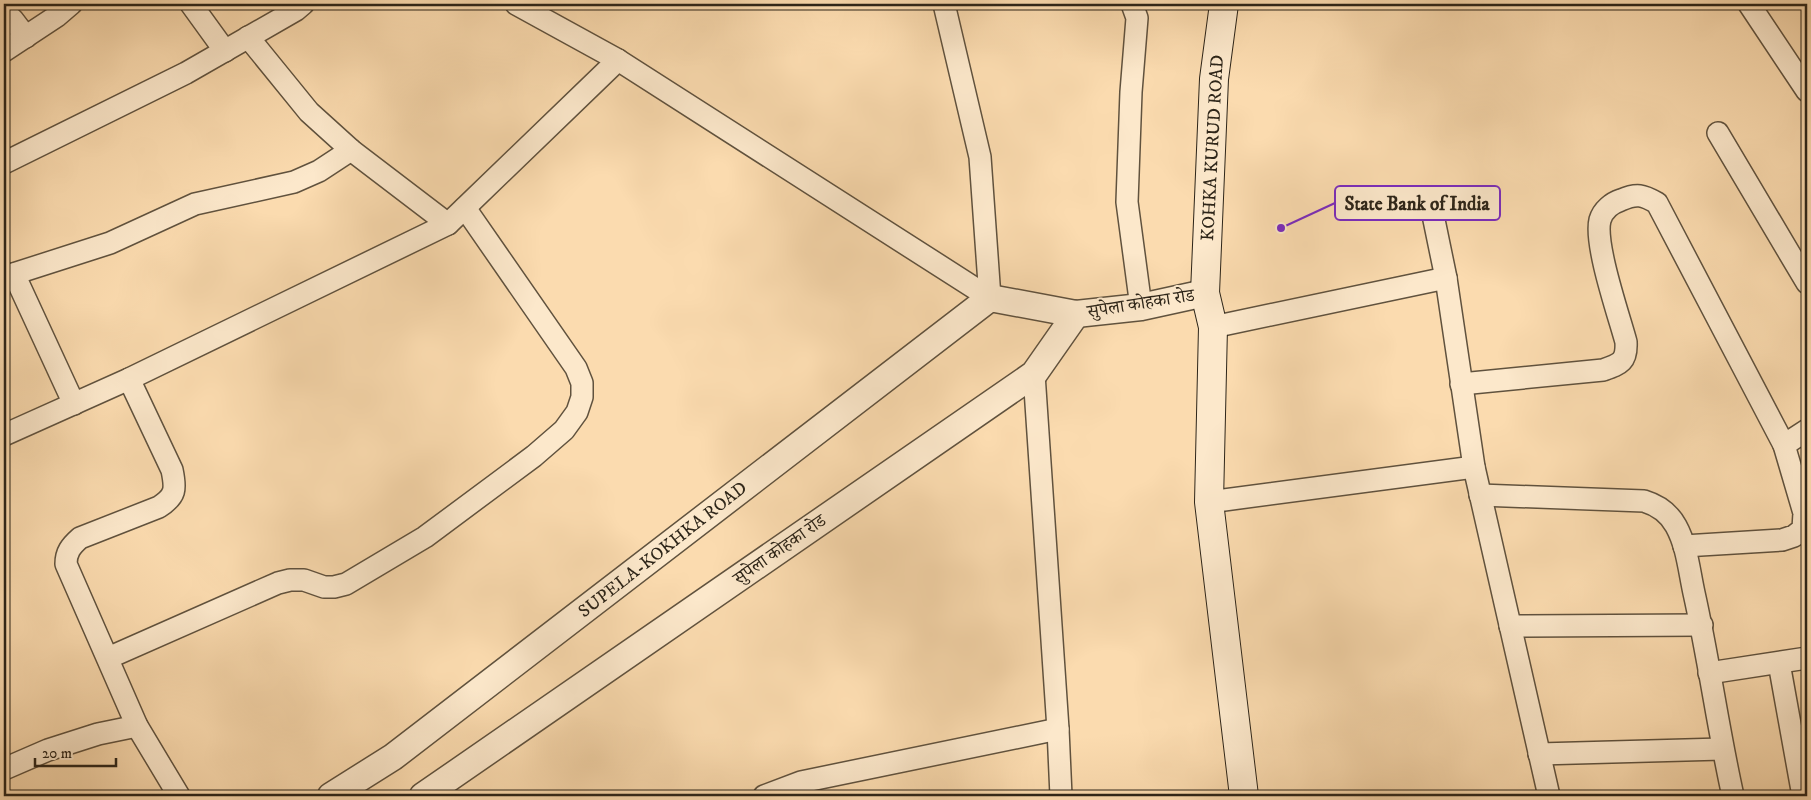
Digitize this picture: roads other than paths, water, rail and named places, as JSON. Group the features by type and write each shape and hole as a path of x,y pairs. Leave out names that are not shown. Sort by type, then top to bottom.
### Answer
{"main road":[{"name":"KOHKA KURUD ROAD","path":"1224,4 1214,79 1205,293 1213,327 1210,502 1244,796"}],"street":[{"path":"4,51 57,16 71,4"},
{"path":"191,4 225,51"},
{"path":"4,163 186,73 296,10 303,4"},
{"path":"516,4 618,60 990,298"},
{"path":"944,4 980,157 990,298"},
{"path":"1132,4 1137,18 1131,92 1127,202 1141,307"},
{"path":"1749,4 1807,91"},
{"path":"4,11 26,37"},
{"path":"248,38 309,112 351,150 448,224"},
{"path":"4,435 129,379 448,224 618,60"},
{"path":"1718,133 1807,283"},
{"path":"74,404 9,276 110,243 195,204 294,182 319,171 351,150"},
{"path":"1461,384 1603,370 1616,366 1625,359 1627,352 1626,342 1604,263 1599,230 1600,218 1605,210 1614,202 1627,197 1644,196 1657,204 1784,445 1804,513 1802,529 1794,536 1782,540 1684,546"},
{"path":"108,658 278,583 290,580 304,580 324,587 346,584 425,537 534,456 564,430 576,412 582,397 582,383 576,368 465,208"},
{"path":"1433,215 1446,278 1474,467 1549,796"},
{"path":"1213,327 1446,278"},
{"name":"सुपेला कोहका रोड","path":"990,298 1076,314 1141,307 1205,293"},
{"name":"SUPELA-KOKHKA ROAD","path":"331,796 393,757 990,298"},
{"name":"सुपेला कोहका रोड","path":"422,796 1034,374 1076,314"},
{"path":"1034,374 1061,796"},
{"path":"129,379 172,470 175,482 174,493 169,501 159,507 80,538 71,547 66,557 66,564 137,726 179,796"},
{"path":"1784,445 1807,430"},
{"path":"1210,502 1474,467"},
{"path":"1480,495 1644,501 1654,504 1675,524 1684,546 1702,625 1722,749 1733,796"},
{"path":"1510,626 1702,625"},
{"path":"1709,674 1807,658"},
{"path":"1779,662 1803,796"},
{"path":"4,769 56,747 98,734 137,726"},
{"path":"764,796 801,782 1058,729"},
{"path":"1539,754 1722,749"}],"place":[{"name":"State Bank of India","path":"1281,228"}]}
